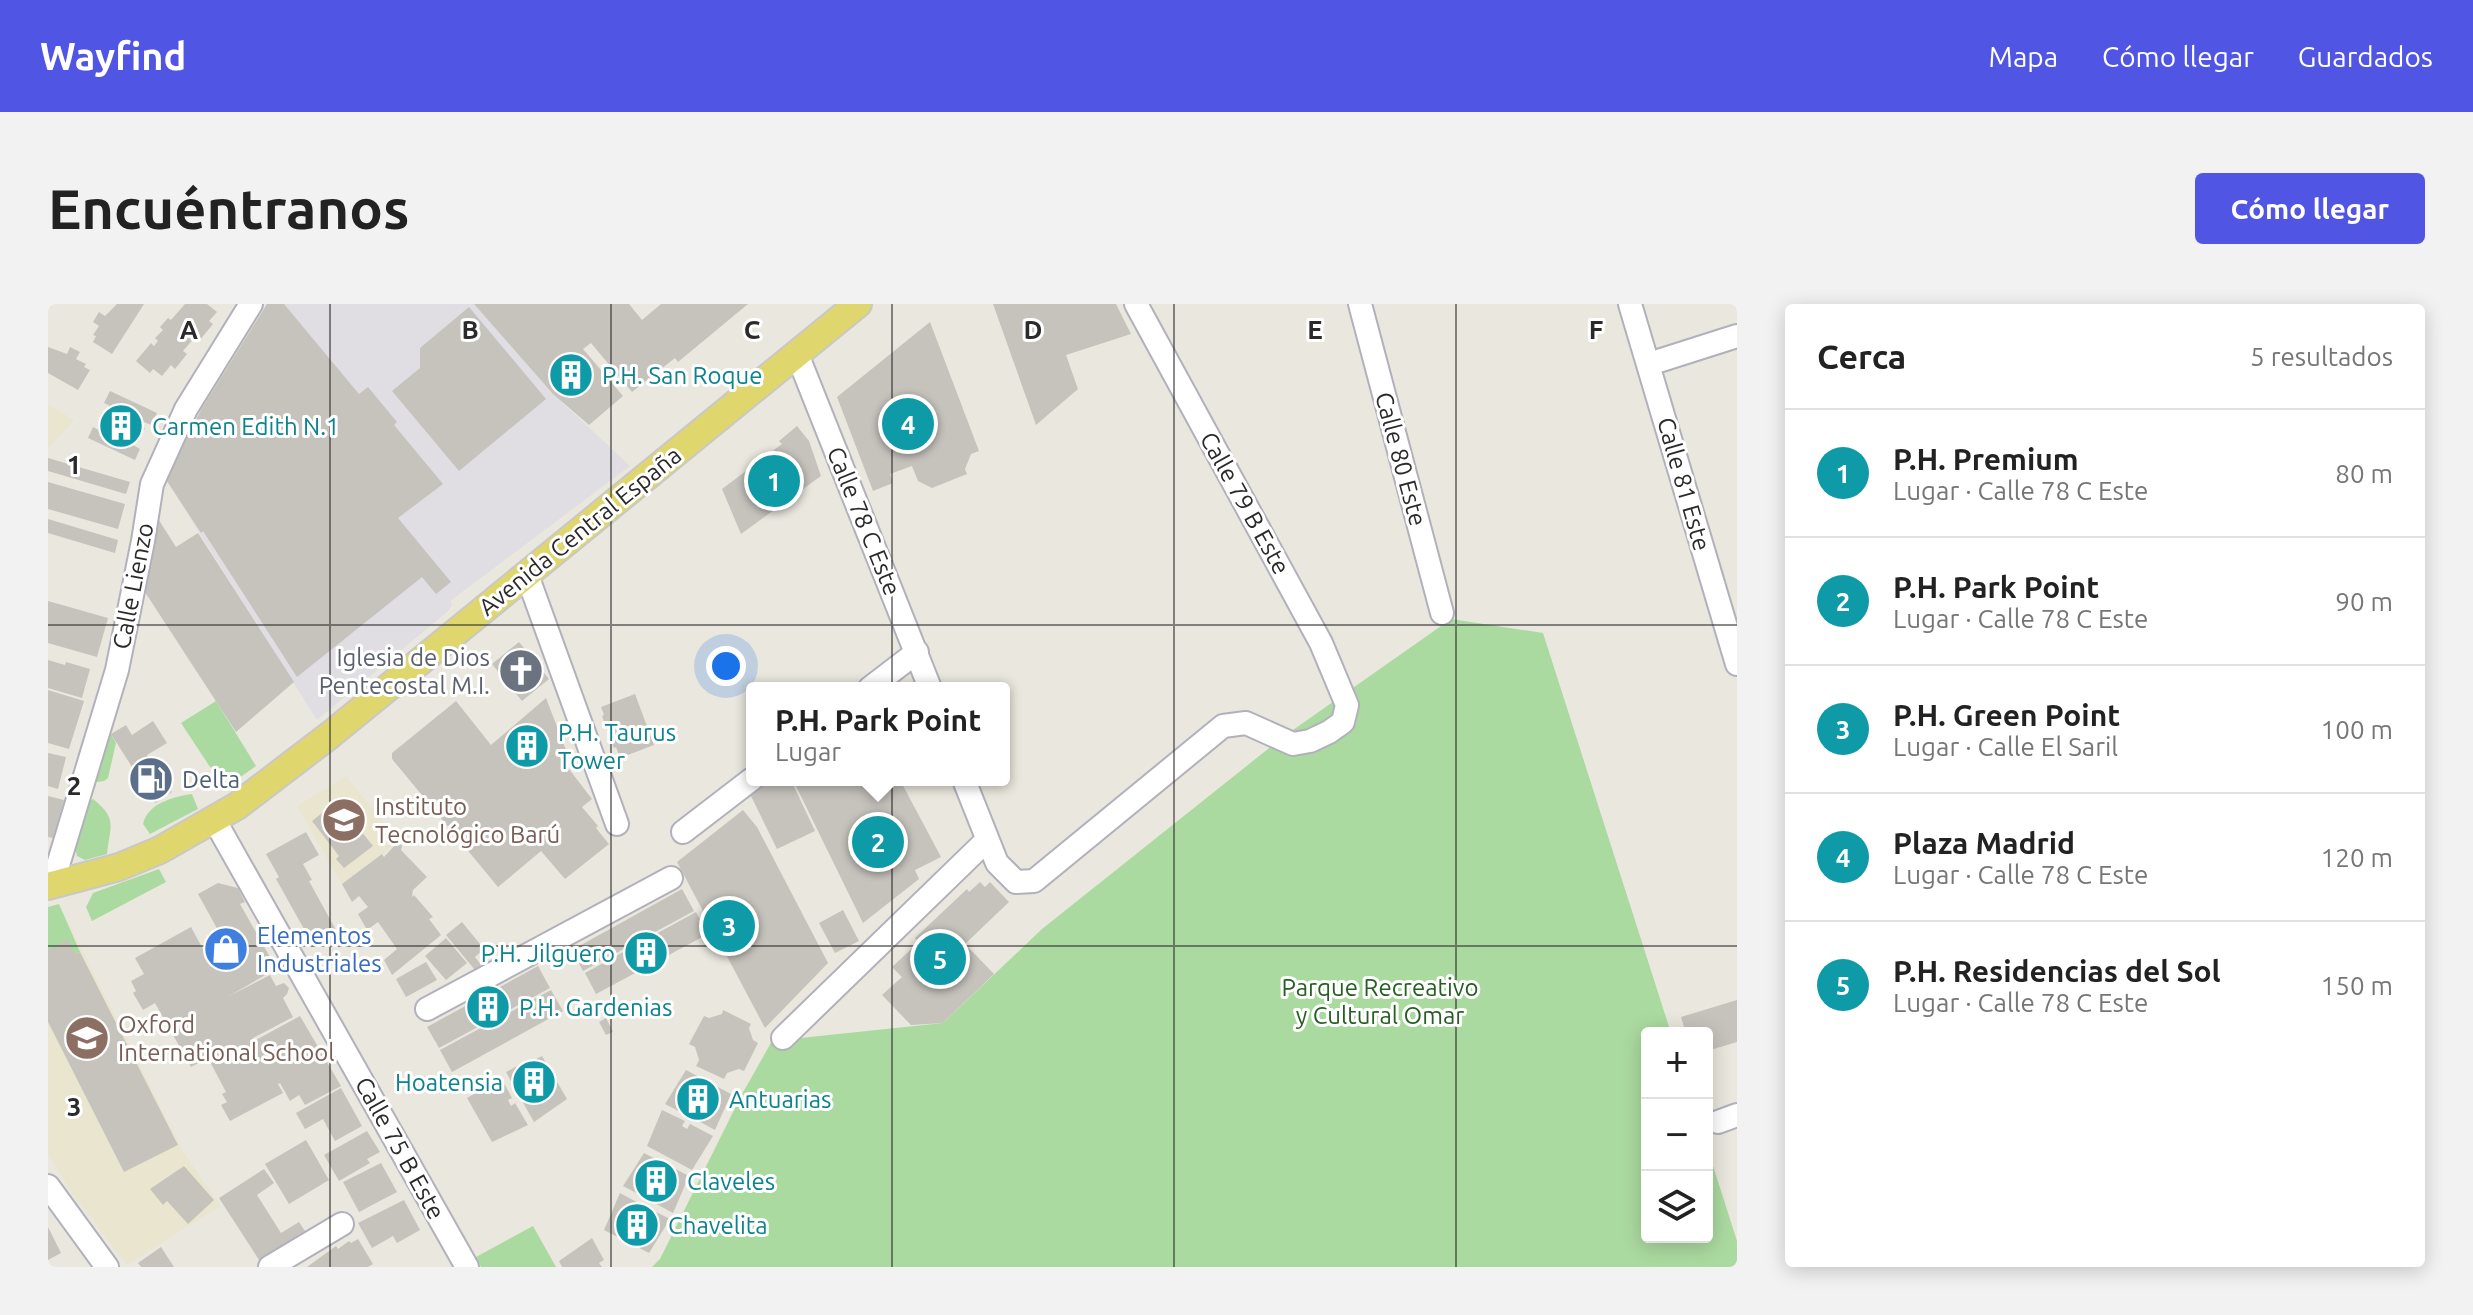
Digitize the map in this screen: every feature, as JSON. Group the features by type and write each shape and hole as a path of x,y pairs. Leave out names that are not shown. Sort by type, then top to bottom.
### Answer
{"main road":[{"name":"Avenida Central España","path":"50,886 119,867 160,850 237,806 330,735 858,304"}],"street":[{"name":"Calle Lienzo","path":"50,886 117,670 152,484 186,409 251,304"},
{"name":"Calle 79 B Este","path":"987,840 997,863 1016,882 1034,881 1223,726 1246,723 1293,744 1329,732 1343,722 1347,705 1321,643 1136,304"},
{"name":"Calle 80 Este","path":"1360,304 1442,613"},
{"name":"Calle 81 Este","path":"1630,304 1737,664"},
{"path":"1649,364 1737,336"},
{"name":"Calle 78 C Este","path":"797,354 928,682"},
{"path":"527,575 617,824"},
{"path":"878,682 917,652"},
{"path":"683,832 746,784"},
{"path":"783,1038 987,840 966,786"},
{"name":"Calle 75 B Este","path":"215,821 467,1267"},
{"path":"427,1009 671,878"},
{"path":"48,1186 107,1267"},
{"path":"270,1267 342,1224"}],"shaded area":[{"path":"267,304 474,304 553,394 630,466 450,601 452,605 447,612 317,720 165,478"},
{"path":"48,404 74,420 48,449"},
{"name":"Instituto Tecnológico Barú","path":"346,776 399,841 342,884 297,806"},
{"name":"Oxford International School","path":"66,918 184,1153 220,1206 127,1265 71,1192 48,1154 48,923"}],"green space":[{"name":"Parque Recreativo y Cultural Omar","path":"1451,619 1543,633 1669,1027 1641,1027 1641,1243 1713,1243 1713,1166 1737,1241 1737,1267 652,1267 660,1259 741,1096 772,1041 943,1023 1042,929 1283,737"},
{"path":"216,701 256,766 232,783 210,767 181,723"},
{"path":"111,734 116,743 108,778 97,782 93,779 106,737"},
{"path":"192,794 198,809 150,834 143,824 150,811 169,799"},
{"path":"93,799 109,818 110,836 107,854 85,860 77,856 75,847 85,805"},
{"path":"159,869 166,882 92,921 86,907 93,893"},
{"path":"59,904 80,952 75,954 48,950 48,907"},
{"path":"533,1226 556,1267 481,1267 476,1257"}],"building":[{"path":"117,304 144,304 112,354 93,342 96,336 93,335 99,326 93,322 99,312 105,316"},
{"path":"185,304 207,304 217,312 209,321 213,324 199,341 195,337 183,351 187,354 175,369 171,365 162,376 153,369 150,373 136,361 151,343 154,346 158,341 155,338 163,330 160,327"},
{"path":"267,304 284,304 359,394 368,387 397,422 394,425 443,484 398,518 451,582 436,594 422,577 297,677 165,478 202,408"},
{"name":"P.H. San Roque","path":"474,304 629,304 642,320 661,304 748,304 678,362 675,358 632,392 591,343 583,349 623,396 589,425 553,394"},
{"path":"993,304 1116,304 1131,334 1066,355 1078,389 1036,425"},
{"path":"469,307 546,399 459,471 392,391 420,368 420,348"},
{"path":"930,322 979,451 971,454 965,469 967,474 932,488 918,481 912,466 890,474 893,483 873,491 837,397"},
{"path":"48,347 67,354 70,347 80,352 76,359 90,370 78,390 48,373"},
{"name":"Carmen Edith N.1","path":"110,391 157,413 151,425 144,422 142,427 145,428 133,445 140,449 135,460 88,438 93,427 99,430 110,406 104,403"},
{"path":"797,426 809,441 821,476 741,534 722,489 782,444 779,441"},
{"path":"48,458 130,482 126,494 48,471"},
{"path":"48,482 125,504 118,529 48,509"},
{"path":"155,514 176,547 198,533 294,682 236,732 141,586"},
{"path":"48,519 118,540 115,553 48,533"},
{"path":"48,601 108,618 97,657 48,643"},
{"name":"Iglesia de Dios Pentecostal M.I.","path":"519,642 549,679 522,701 492,664"},
{"path":"48,660 90,669 82,698 48,688"},
{"path":"48,690 84,701 69,749 48,743"},
{"path":"635,694 654,745 620,758 601,707"},
{"path":"546,698 566,750 559,756 592,799 582,807 609,844 565,879 541,851 498,887 392,759 392,753 456,701 491,745"},
{"path":"153,721 167,743 147,755 172,792 155,803 111,734 126,725 132,735"},
{"path":"48,753 66,757 58,789 48,786"},
{"path":"757,786 794,786 815,831 777,849 748,790"},
{"path":"796,786 903,786 941,857 915,870 919,879 863,923"},
{"path":"48,796 64,800 53,838 48,837"},
{"path":"337,801 373,846 344,868 336,859 339,856 312,821"},
{"path":"743,810 757,827 828,963 765,1028 677,862"},
{"path":"306,832 319,855 303,864 337,932 313,945 276,879 279,877 266,854"},
{"path":"400,843 401,850 427,877 413,890 412,897 414,895 433,917 429,919 441,935 392,975 384,960 397,949 378,922 367,930 358,914 368,907 359,896 352,902 342,884"},
{"path":"980,882 985,887 990,882 1009,902 965,944 994,974 943,1023 911,1025 882,995 902,977 892,967 919,942 915,938 967,889 969,892"},
{"path":"218,883 238,888 245,902 240,904 274,970 229,996 270,975 276,986 284,983 289,988 283,998 293,1017 253,1038 254,1041 300,1016 341,1086 305,1105 299,1095 290,1101 280,1083 283,1093 230,1121 221,1105 227,1102 222,1094 226,1092 208,1058 191,1067 155,1003 143,1010 133,993 136,991 131,981 144,974 135,958 191,927 204,951 224,941 198,894"},
{"path":"682,889 694,911 583,971 572,950"},
{"path":"843,910 859,941 835,953 819,923"},
{"name":"P.H. Jilguero","path":"696,912 708,934 596,994 585,973"},
{"path":"462,922 484,949 475,957 481,965 475,970 446,935"},
{"path":"446,938 467,963 446,980 425,956"},
{"path":"68,940 75,954 80,952 178,1145 124,1172 48,1022 48,950"},
{"path":"426,962 437,980 406,997 396,979"},
{"name":"P.H. Gardenias","path":"538,966 550,988 439,1048 427,1027"},
{"path":"551,990 563,1011 452,1072 440,1050"},
{"path":"1737,1000 1737,1042 1713,1049 1713,1027 1684,1027 1681,1017"},
{"path":"723,1010 751,1024 749,1028 753,1040 758,1043 744,1071 739,1069 727,1073 724,1079 696,1066 699,1060 695,1047 689,1044 704,1016 709,1018 722,1014"},
{"path":"606,1018 613,1032 606,1035 599,1022"},
{"name":"Hoatensia","path":"542,1056 567,1099 534,1122 521,1099 526,1097 523,1092 518,1094 506,1072"},
{"name":"Antuarias","path":"686,1070 731,1094 715,1130 693,1118 695,1113 690,1111 688,1116 665,1104"},
{"path":"500,1076 512,1098 508,1100 511,1106 515,1103 528,1125 492,1142 467,1098"},
{"path":"341,1088 362,1126 335,1141 323,1119 305,1129 296,1113"},
{"path":"662,1110 685,1121 682,1126 687,1129 690,1124 713,1136 692,1170 647,1146"},
{"path":"367,1131 380,1152 367,1159 370,1163 339,1181 324,1155"},
{"path":"306,1140 329,1180 289,1204 265,1164"},
{"name":"Claveles","path":"644,1153 689,1176 673,1213 651,1201 653,1196 648,1193 646,1198 623,1186"},
{"path":"381,1163 397,1192 359,1212 343,1182"},
{"path":"184,1166 214,1200 188,1224 167,1201 163,1205 150,1189"},
{"path":"264,1169 274,1183 257,1195 281,1233 299,1222 307,1234 261,1263 219,1198"},
{"name":"Chavelita","path":"620,1193 642,1205 640,1210 645,1213 648,1208 670,1219 649,1253 604,1230"},
{"path":"404,1200 420,1230 397,1243 393,1236 372,1248 358,1223"},
{"path":"48,1227 61,1253 48,1260"},
{"path":"592,1238 604,1260 599,1263 602,1267 562,1267 559,1261"},
{"path":"358,1239 373,1264 368,1267 307,1267 336,1246 338,1249"},
{"path":"161,1247 174,1267 141,1267 138,1263"}],"place":[{"name":"P.H. San Roque","path":"571,375"},
{"name":"Plaza Madrid","path":"908,424"},
{"name":"Carmen Edith N.1","path":"121,426"},
{"name":"P.H. Premium","path":"774,481"},
{"name":"Iglesia de Dios Pentecostal M.I.","path":"521,671"},
{"name":"P.H. Taurus Tower","path":"527,746"},
{"name":"Delta","path":"151,779"},
{"name":"Instituto Tecnológico Barú","path":"344,820"},
{"name":"P.H. Park Point","path":"878,842"},
{"name":"P.H. Green Point","path":"729,926"},
{"name":"Elementos Industriales","path":"226,949"},
{"name":"P.H. Jilguero","path":"646,953"},
{"name":"P.H. Residencias del Sol","path":"940,959"},
{"name":"P.H. Gardenias","path":"488,1007"},
{"name":"Oxford International School","path":"87,1038"},
{"name":"Hoatensia","path":"534,1082"},
{"name":"Antuarias","path":"698,1099"},
{"name":"Claveles","path":"656,1181"},
{"name":"Chavelita","path":"637,1225"}]}
